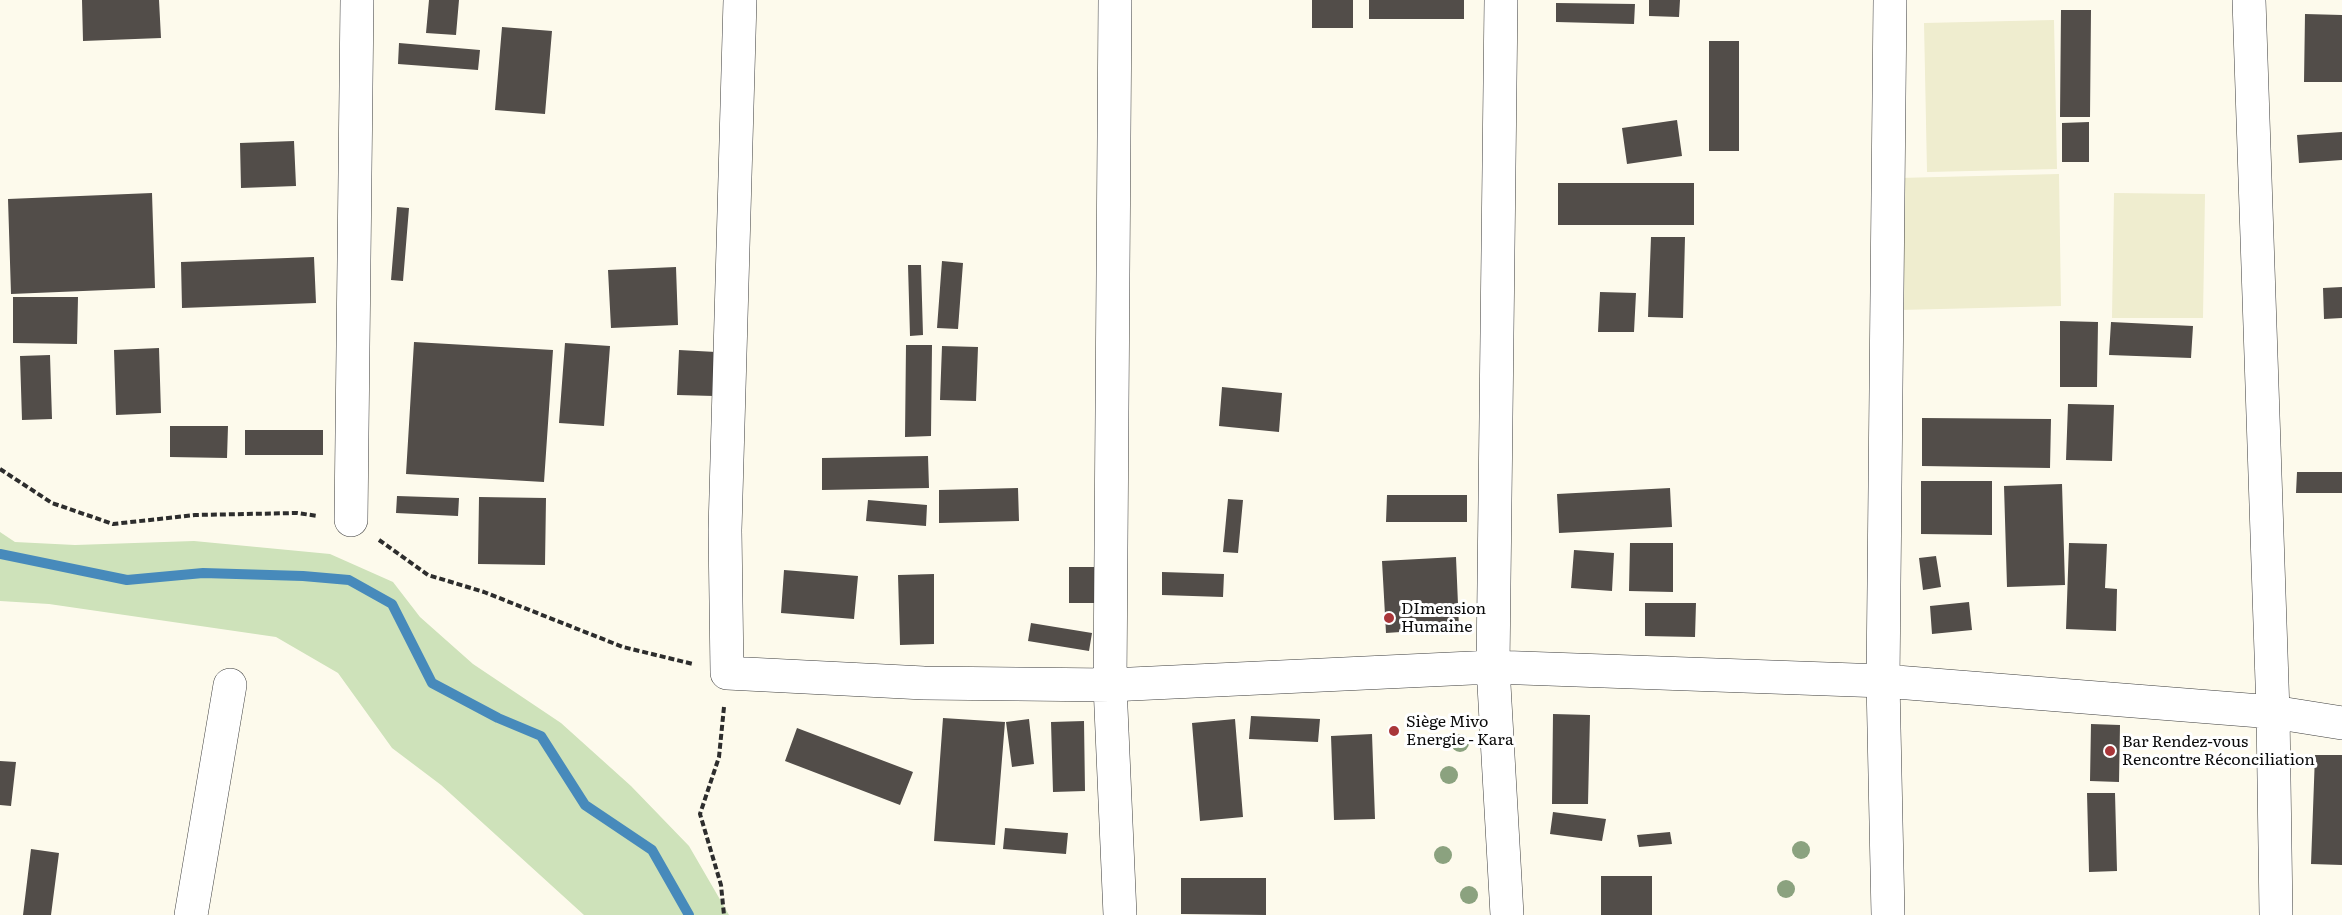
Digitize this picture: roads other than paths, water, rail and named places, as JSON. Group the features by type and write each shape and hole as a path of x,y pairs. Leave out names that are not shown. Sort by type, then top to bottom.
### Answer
{"street":[{"path":"351,520 357,0"},
{"path":"740,0 725,530 727,672 924,683 1110,685 1493,668 1883,681 2273,712 2342,723"},
{"path":"1115,0 1110,685 1120,915"},
{"path":"1501,0 1493,668 1507,915"},
{"path":"1888,915 1883,681 1890,0"},
{"path":"2249,0 2273,712 2276,915"},
{"path":"191,915 230,685"}],"waterway":[{"path":"0,554 127,580 203,573 349,580 392,604 432,683 498,718 541,736 585,805 652,850 689,915"}],"place":[{"name":"DImension Humaine","path":"1389,618"},
{"name":"Siège Mivo Energie - Kara","path":"1394,731"},
{"name":"Bar Rendez-vous Rencontre Réconciliation","path":"2110,751"}]}
